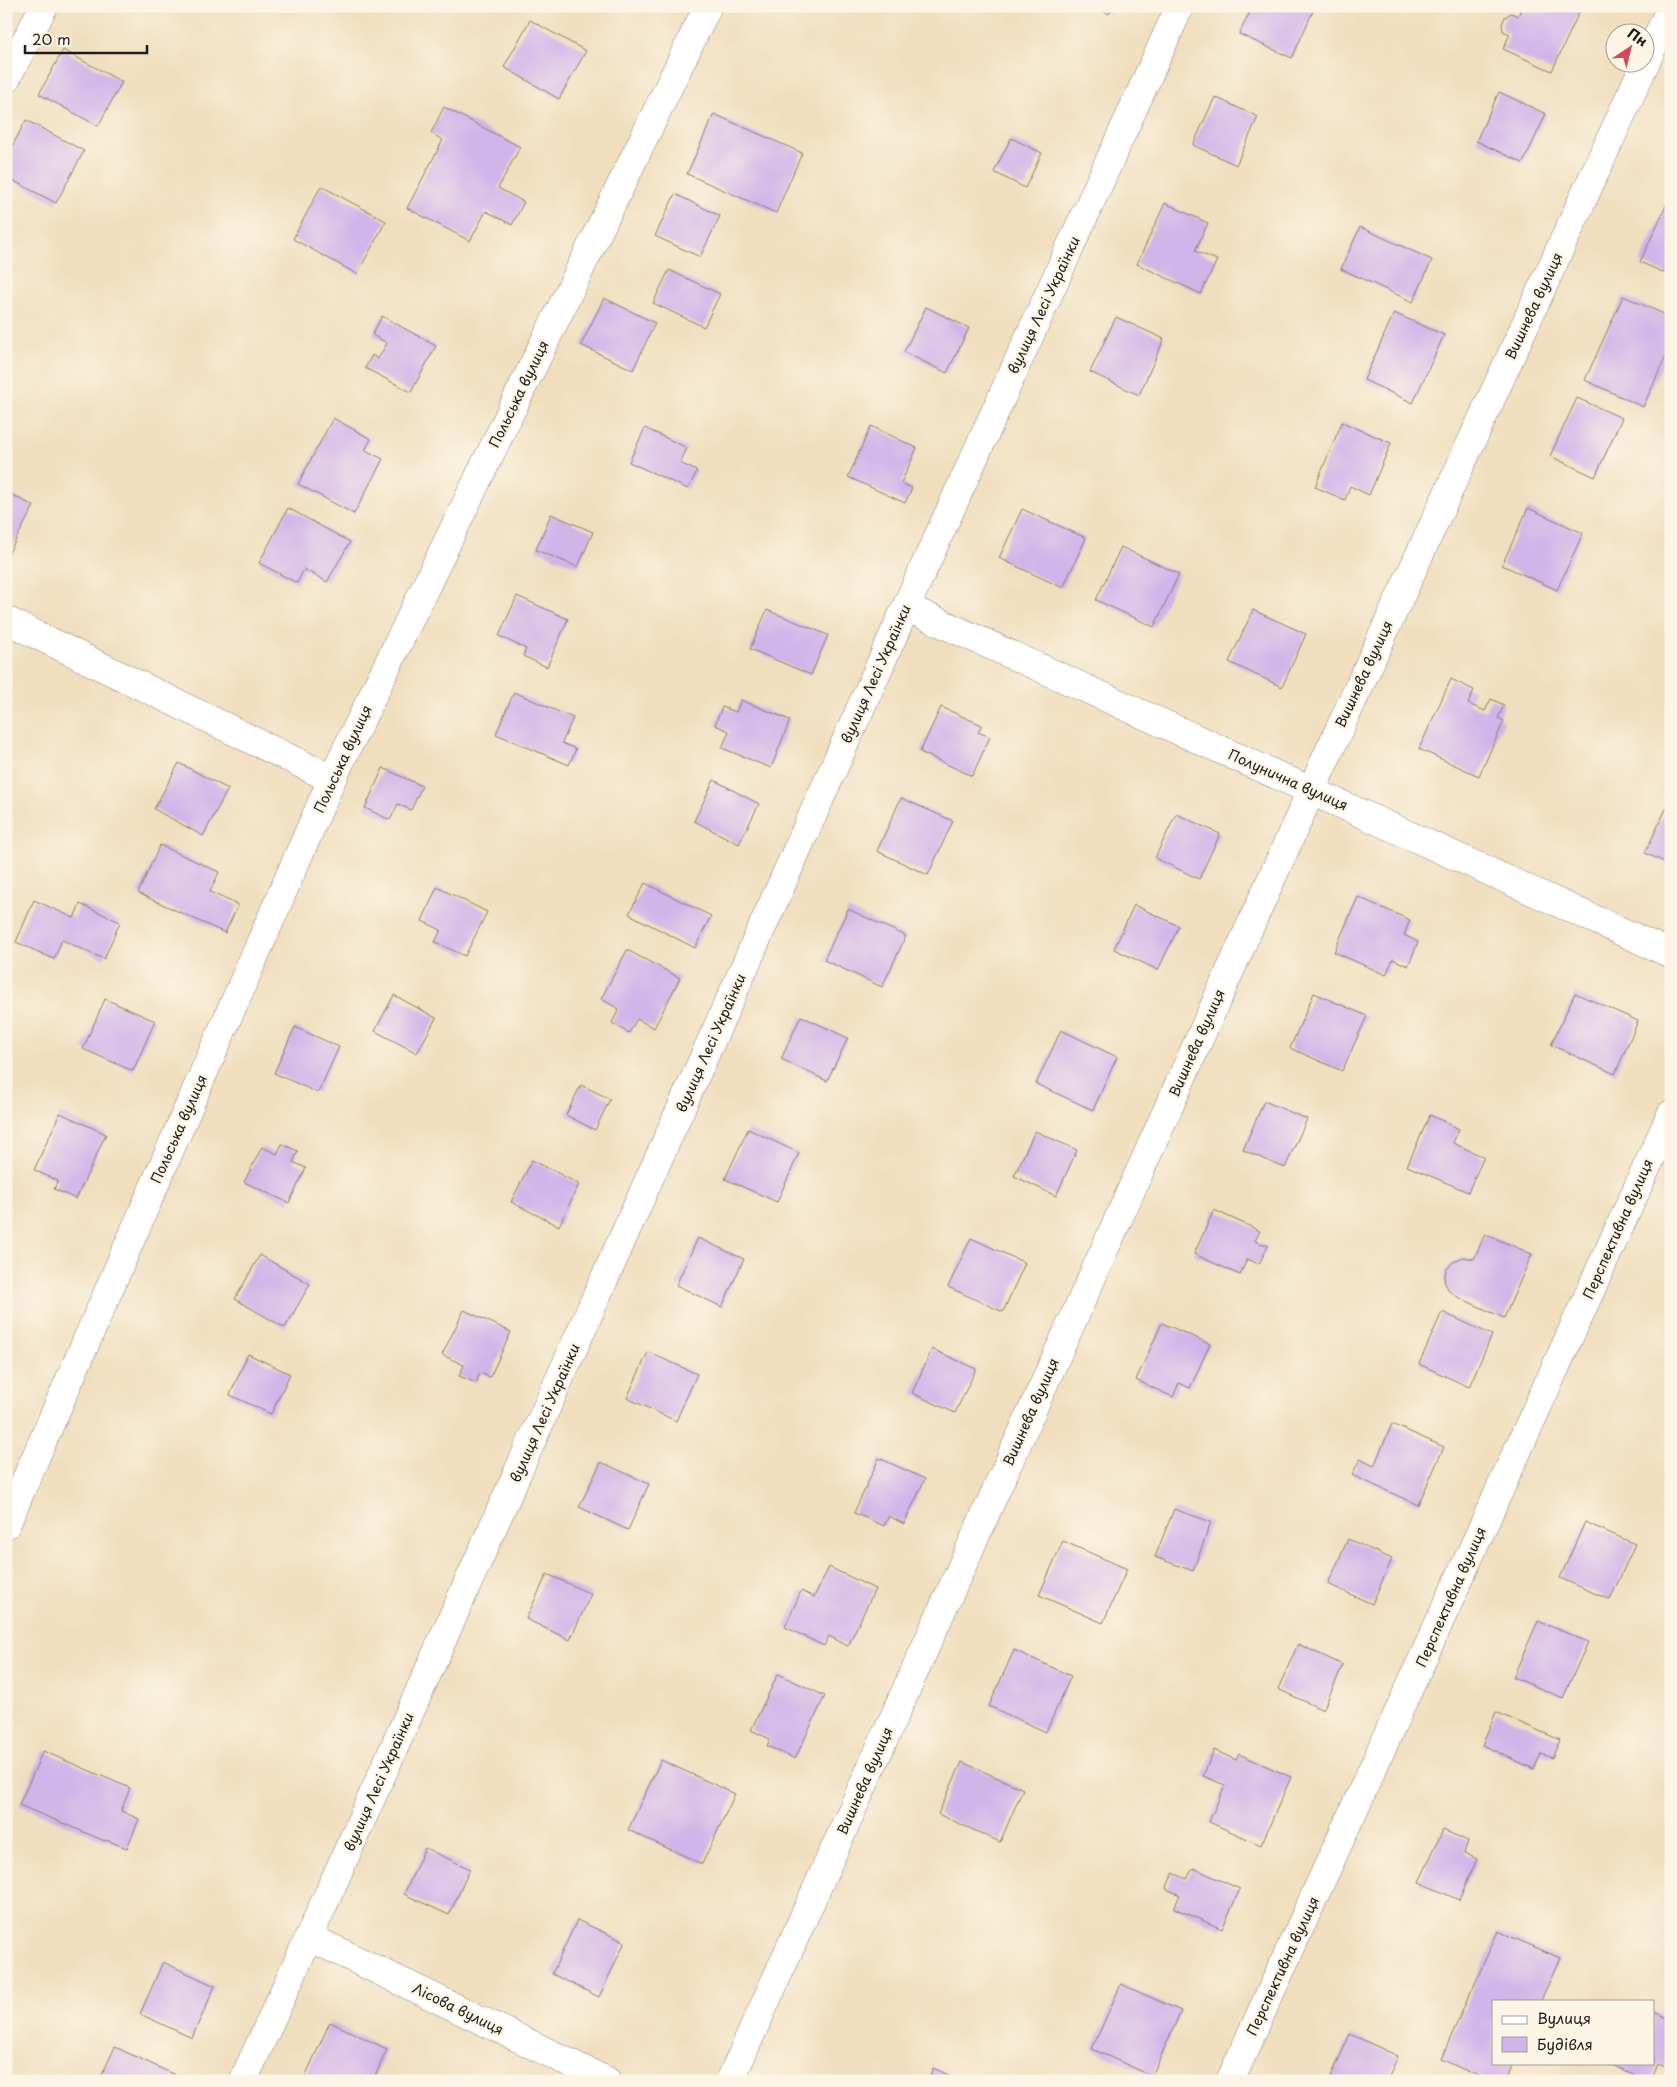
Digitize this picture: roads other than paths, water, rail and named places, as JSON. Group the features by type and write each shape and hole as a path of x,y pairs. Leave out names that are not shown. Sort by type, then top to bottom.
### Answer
{"street":[{"path":"6,79 44,6"},
{"name":"Польська вулиця","path":"7,1520 332,779 708,6"},
{"name":"вулиця Лесі Українки","path":"243,2081 906,608 1180,6"},
{"name":"Вишнева вулиця","path":"730,2081 1311,790 1671,7"},
{"name":"Полунична вулиця","path":"906,608 1671,954"},
{"path":"6,620 332,779"},
{"name":"Перспективна вулиця","path":"1230,2081 1671,1114"},
{"name":"Лісова вулиця","path":"309,1937 607,2081"}]}
